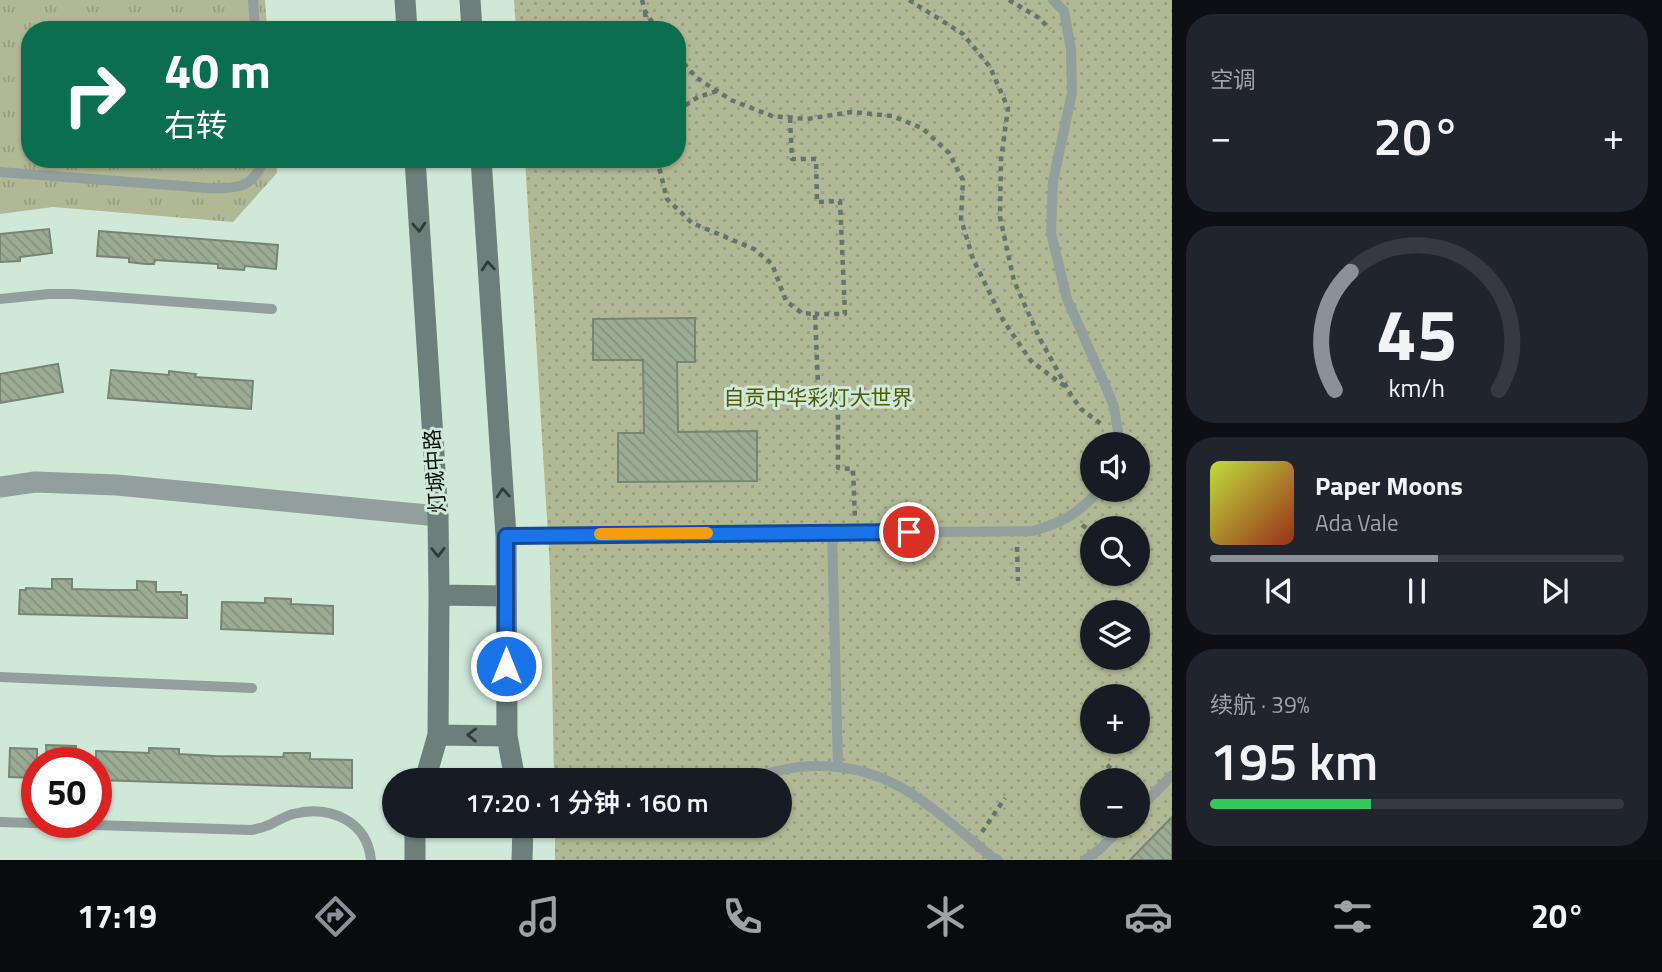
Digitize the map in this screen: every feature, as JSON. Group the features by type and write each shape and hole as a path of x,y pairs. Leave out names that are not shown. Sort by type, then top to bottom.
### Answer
{"main road":[{"path":"405,0 406,21"},
{"path":"470,0 471,21"},
{"name":"灯城中路","path":"416,168 438,516 438,735 428,768"},
{"path":"482,168 506,536 507,736 513,768"},
{"path":"439,595 506,596"},
{"path":"438,735 507,736"},
{"path":"415,838 415,860"},
{"path":"522,860 523,838"}],"street":[{"path":"0,487 35,482 117,485 438,516"}],"lane":[{"path":"253,0 254,21"},
{"path":"1053,0 1064,11 1071,49 1072,93 1053,181 1051,233 1067,299 1107,387 1118,432"},
{"path":"0,172 231,189 248,183 261,168"},
{"path":"0,299 72,294 272,309"},
{"path":"506,536 1017,532 1049,526 1070,517 1089,502"},
{"path":"832,532 838,766"},
{"path":"0,677 252,688"},
{"path":"791,768 838,766 872,774 912,793 998,860"},
{"path":"1150,798 1172,775"},
{"path":"0,822 252,830 292,814 323,813 342,817 356,827 366,840 371,860"},
{"path":"1085,860 1111,838"}],"path":[{"path":"642,0 646,21"},
{"path":"909,0 962,34 990,67 1008,108 1001,160 1000,217 1014,281 1040,339 1081,409 1096,421 1118,432"},
{"path":"1009,0 1039,18 1071,49"},
{"path":"645,11 651,21"},
{"path":"686,66 697,78 731,100 772,116 807,120 852,112 892,116 922,128 949,153 962,180 961,219 973,259 1003,320 1031,361 1067,388"},
{"path":"686,105 698,97 717,91"},
{"path":"659,168 667,199 692,223 754,249 772,264 786,301 802,313 845,314 840,201 817,202 816,159 792,159 790,118"},
{"path":"816,314 819,408 838,407 838,468 853,469 855,532"},
{"path":"1017,532 1018,581"},
{"path":"1107,765 1110,768"},
{"path":"974,843 1005,798"}],"green space":[{"path":"0,0 265,0 266,21 21,21 21,168 277,168 277,173 233,222 53,207 0,214"},
{"name":"自贡中华彩灯大世界","path":"514,0 1172,0 1172,860 555,860 555,838 792,838 792,768 554,768 550,568 526,168 686,168 686,21 515,21"}],"building":[{"path":"49,229 52,253 20,257 20,261 0,262 0,234"},
{"path":"99,231 278,245 276,269 245,266 244,270 229,269 218,268 218,264 155,260 154,264 146,264 129,262 129,258 97,256"},
{"path":"695,318 695,362 677,362 678,432 757,431 757,481 618,482 618,433 644,433 643,360 593,360 593,319"},
{"path":"58,364 63,392 0,403 0,374"},
{"path":"111,370 169,375 169,371 196,374 195,377 253,381 251,409 108,398"},
{"path":"52,579 72,579 72,589 137,590 137,581 156,582 156,592 181,592 181,595 187,595 187,618 19,614 20,590 52,589"},
{"path":"265,598 291,599 291,604 333,606 333,634 221,629 222,602 265,603"},
{"path":"46,745 76,746 76,747"},
{"path":"10,748 21,748 21,777 9,777"},
{"path":"149,748 179,749 179,754 215,756 283,757 284,753 310,753 310,759 352,760 352,788 112,780 112,752 149,753"},
{"path":"1172,817 1172,860 1130,860"}],"slow traffic":[{"path":"600,534 707,533"}],"route":[{"path":"506,666 506,536 909,532"}]}
